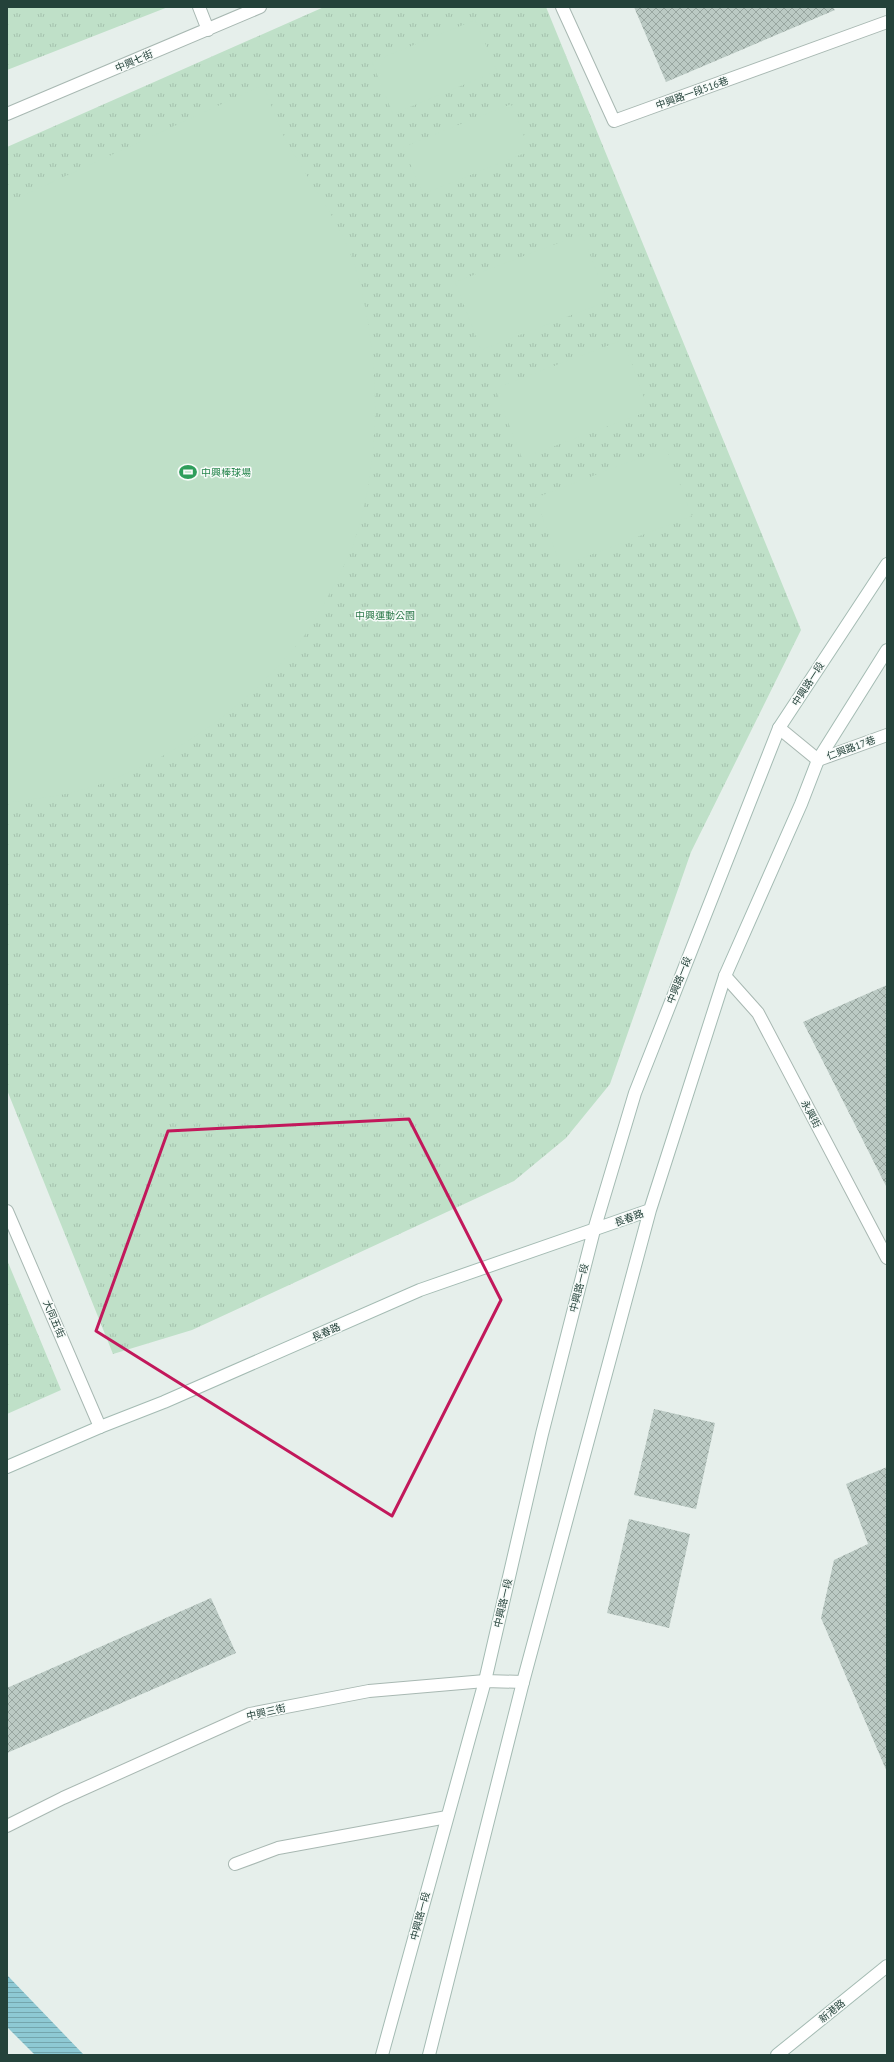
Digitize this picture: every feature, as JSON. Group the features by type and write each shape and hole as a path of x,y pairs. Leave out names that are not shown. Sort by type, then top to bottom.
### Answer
{"main road":[{"path":"199,7 208,30"},
{"name":"中興七街","path":"7,114 260,7"},
{"name":"中興路一段516巷","path":"562,7 614,121 887,22"},
{"name":"中興路一段","path":"382,2055 485,1681 542,1434 594,1230 635,1093 779,728 887,564"},
{"path":"429,2055 523,1682 650,1210 725,976 801,804 818,760 887,650"},
{"name":"仁興路17巷","path":"779,728 818,760 887,735"},
{"name":"永興街","path":"725,976 758,1013 887,1258"},
{"name":"長春路","path":"7,1467 100,1427 164,1402 420,1290 650,1210"},
{"name":"大同五街","path":"7,1211 100,1427"},
{"name":"中興三街","path":"7,1826 63,1798 250,1714 369,1691 485,1681 523,1682"},
{"path":"235,1864 278,1848 447,1817"},
{"name":"新港路","path":"777,2055 887,1966"}],"highlighted area":[{"path":"409,1119 501,1300 392,1516 96,1331 168,1131"}],"green space":[{"path":"7,7 168,7 7,70"},
{"name":"中興運動公園","path":"324,7 546,7 801,630 691,852 610,1084 566,1138 514,1181 192,1330 113,1354 7,1090 7,147"},
{"path":"475,20 497,71 393,114 372,62"},
{"name":"中興棒球場","path":"263,85 285,139 336,223 344,240 357,274 365,307 371,342 374,377 375,413 373,449 369,484 351,551 318,614 297,645 277,668 254,690 206,729 179,746 124,775 85,789 44,798 13,802 7,805 7,203"},
{"path":"511,104 530,151 423,194 403,147"},
{"path":"582,234 608,301 481,350 455,282"},
{"path":"623,340 649,411 522,458 495,388"},
{"path":"666,448 692,516 561,566 535,498"},
{"path":"7,1260 61,1390 7,1414"}],"water":[{"path":"7,1975 84,2055 35,2055 7,2027"}],"building":[{"path":"634,7 833,7 835,10 666,82"},
{"path":"887,985 887,1188 803,1022"},
{"path":"654,1409 715,1423 696,1509 634,1495"},
{"path":"887,1467 887,1772 821,1618 834,1560 868,1544 846,1484"},
{"path":"629,1519 690,1534 669,1628 607,1613"},
{"path":"211,1598 236,1653 7,1753 7,1688"}],"place":[{"name":"中興棒球場","path":"188,472"}]}
